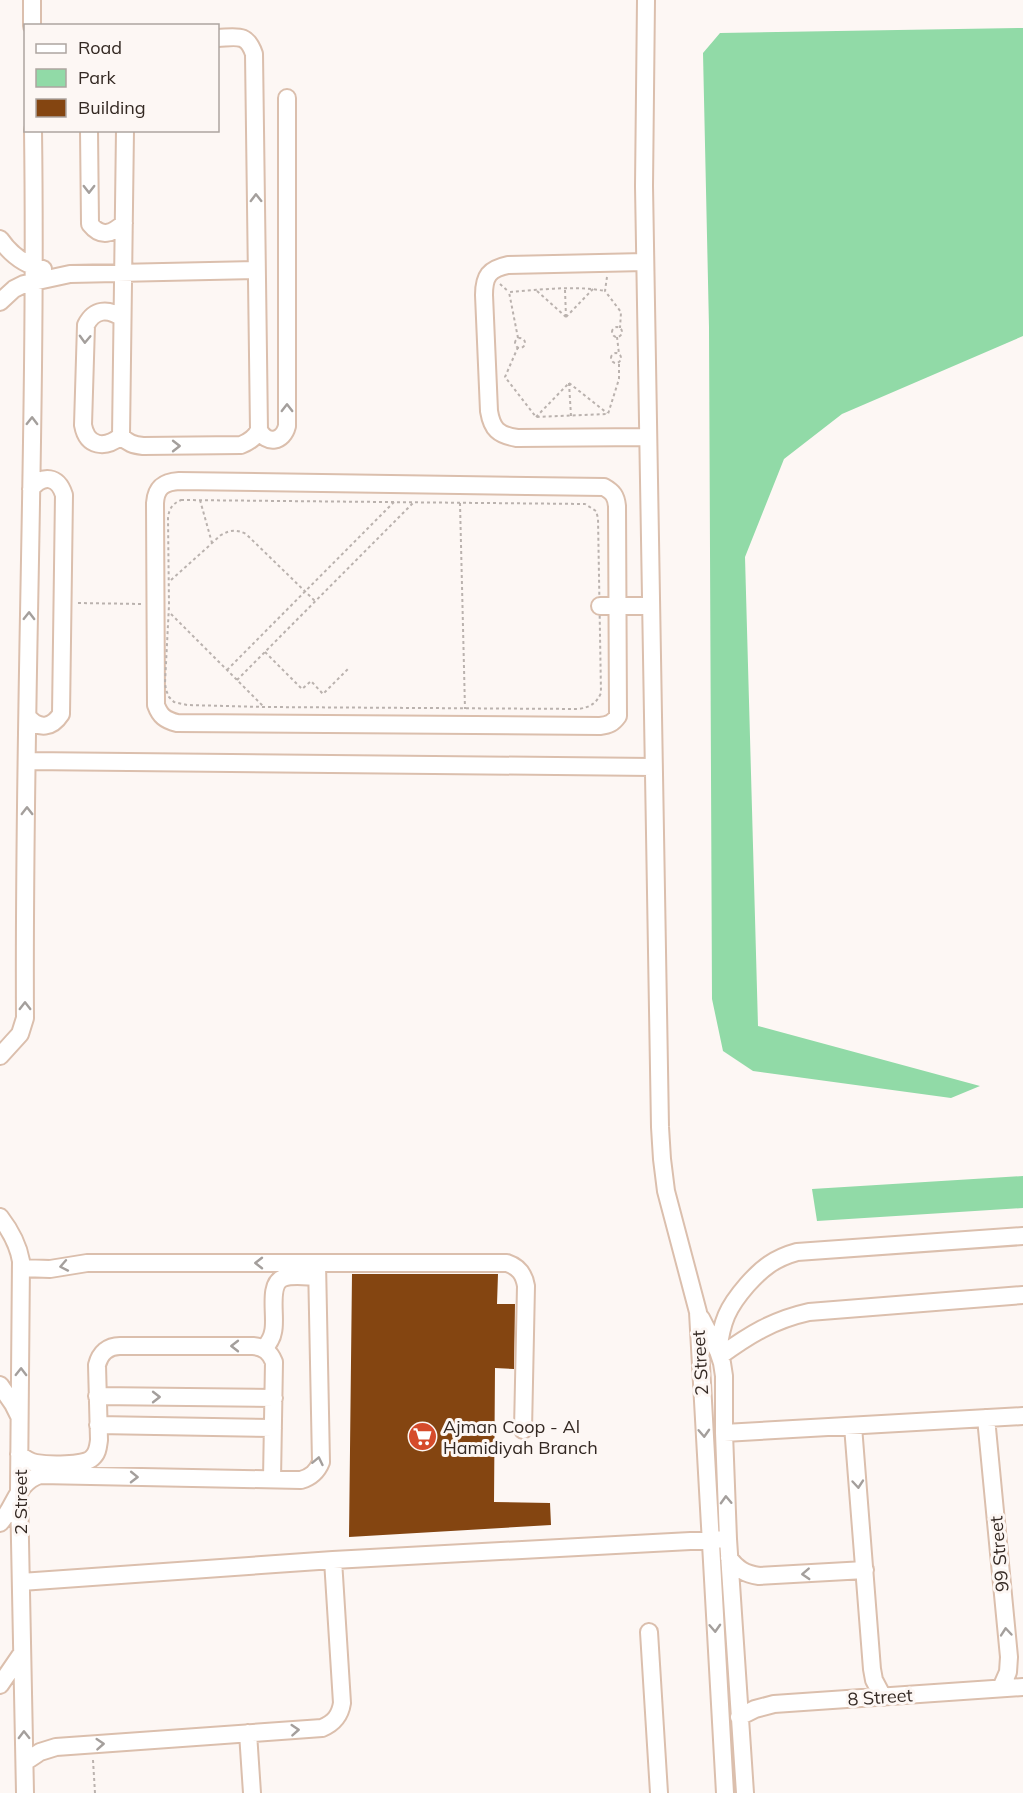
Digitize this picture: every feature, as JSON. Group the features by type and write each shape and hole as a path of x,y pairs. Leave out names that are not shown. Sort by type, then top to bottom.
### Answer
{"street":[{"path":"32,0 32,24"},
{"path":"646,0 645,262 662,1159 671,1211 698,1312 709,1311 733,1302"},
{"path":"219,38 241,37 246,39 254,54 259,430 268,440 281,438 287,426 287,98"},
{"path":"0,1056 20,1034 25,1018 35,274 33,132"},
{"path":"89,132 90,224 102,233 110,233 124,224"},
{"path":"125,132 121,436 126,442 134,445 231,446 250,441 259,430"},
{"path":"256,231 272,227 286,234"},
{"path":"0,239 14,256 35,274"},
{"path":"645,262 497,267 489,274 484,284 484,295 491,422 497,431 517,438 648,437"},
{"path":"0,302 35,274 256,270"},
{"path":"256,302 272,306 286,303"},
{"path":"121,436 110,444 97,444 87,437 83,424 86,325 98,312 110,311 122,318"},
{"path":"28,717 33,724 49,726 61,714 63,603 64,495 61,486 54,480 45,479 36,482 31,489"},
{"path":"179,481 604,487 616,497 617,506 608,606 618,716 608,725 189,723 167,721 160,714 156,705 165,607 156,494 161,486 179,481"},
{"path":"608,606 651,606"},
{"path":"27,761 653,767"},
{"name":"2 Street","path":"0,1217 17,1245 21,1268 19,1491 25,1793"},
{"path":"719,1354 723,1326 733,1302 768,1263 782,1256 797,1252 1023,1236"},
{"path":"21,1268 50,1269 87,1263 317,1270 507,1263 518,1269 525,1279 526,1286 523,1430"},
{"path":"264,1349 273,1332 274,1292 277,1282 289,1276 317,1270"},
{"path":"0,1523 11,1509 19,1491 29,1480 40,1475 301,1480 316,1471 321,1462 317,1270"},
{"path":"719,1354 759,1329 809,1312 1023,1296"},
{"name":"2 Street","path":"698,1312 719,1354 724,1376 728,1539 745,1793"},
{"name":"2 Street","path":"698,1312 724,1793"},
{"path":"107,1476 98,1462 96,1365 105,1351 115,1346 253,1346 268,1352 274,1362 272,1479"},
{"path":"0,1386 13,1404 20,1420"},
{"path":"97,1396 274,1398"},
{"path":"724,1433 1023,1416"},
{"name":"99 Street","path":"987,1418 1009,1657 1008,1672 1001,1688"},
{"path":"98,1425 273,1428"},
{"path":"853,1426 872,1669 874,1680 883,1697"},
{"path":"19,1454 36,1463 81,1463 92,1458 98,1450"},
{"path":"21,1581 333,1560 728,1539"},
{"path":"729,1558 739,1570 746,1574 759,1576 865,1570"},
{"path":"25,1762 48,1749 322,1728 330,1725 341,1712 342,1703 333,1560"},
{"path":"649,1632 659,1793"},
{"path":"0,1685 22,1653"},
{"name":"8 Street","path":"739,1717 755,1709 774,1704 1023,1687"},
{"path":"248,1733 252,1793"}],"path":[{"path":"605,291 609,262"},
{"path":"565,289 566,317"},
{"path":"518,347 515,342 518,338 509,292 565,289 605,291 621,312 621,333 617,337 621,357 619,380 608,414"},
{"path":"566,317 592,289"},
{"path":"537,290 566,317"},
{"path":"617,337 612,334 612,330 615,327 620,328"},
{"path":"518,338 522,338 525,342 524,346 518,347"},
{"path":"518,347 505,377 536,417"},
{"path":"619,354 614,353 611,359 614,362 619,361"},
{"path":"536,417 570,383"},
{"path":"570,383 608,414"},
{"path":"570,383 571,416"},
{"path":"536,417 608,414"},
{"path":"182,500 395,502 578,503 591,507 598,518 608,606 601,693 596,702 588,708 579,709 264,707 181,704 169,697 165,683 165,607 169,582 169,510 174,504 182,500"},
{"path":"200,500 212,543"},
{"path":"227,670 395,502"},
{"path":"237,680 414,502"},
{"path":"460,503 465,709"},
{"path":"169,582 221,535 238,530 246,534 316,602"},
{"path":"63,603 165,607 264,707"},
{"path":"265,652 302,689 311,681 323,694 348,669"},
{"path":"92,1745 95,1793"}],"green space":[{"path":"1023,28 1023,336 842,414 784,459 745,557 758,1026 980,1086 951,1098 753,1071 723,1051 712,999 709,327 703,53 720,33"},
{"path":"1023,1176 1023,1208 817,1221 812,1189"}],"building":[{"name":"Ajman Coop - Al Hamidiyah Branch","path":"352,1274 498,1274 497,1304 515,1304 514,1369 495,1368 494,1502 550,1503 551,1525 349,1537"}],"place":[{"name":"Ajman Coop - Al Hamidiyah Branch","path":"422,1436"}]}
